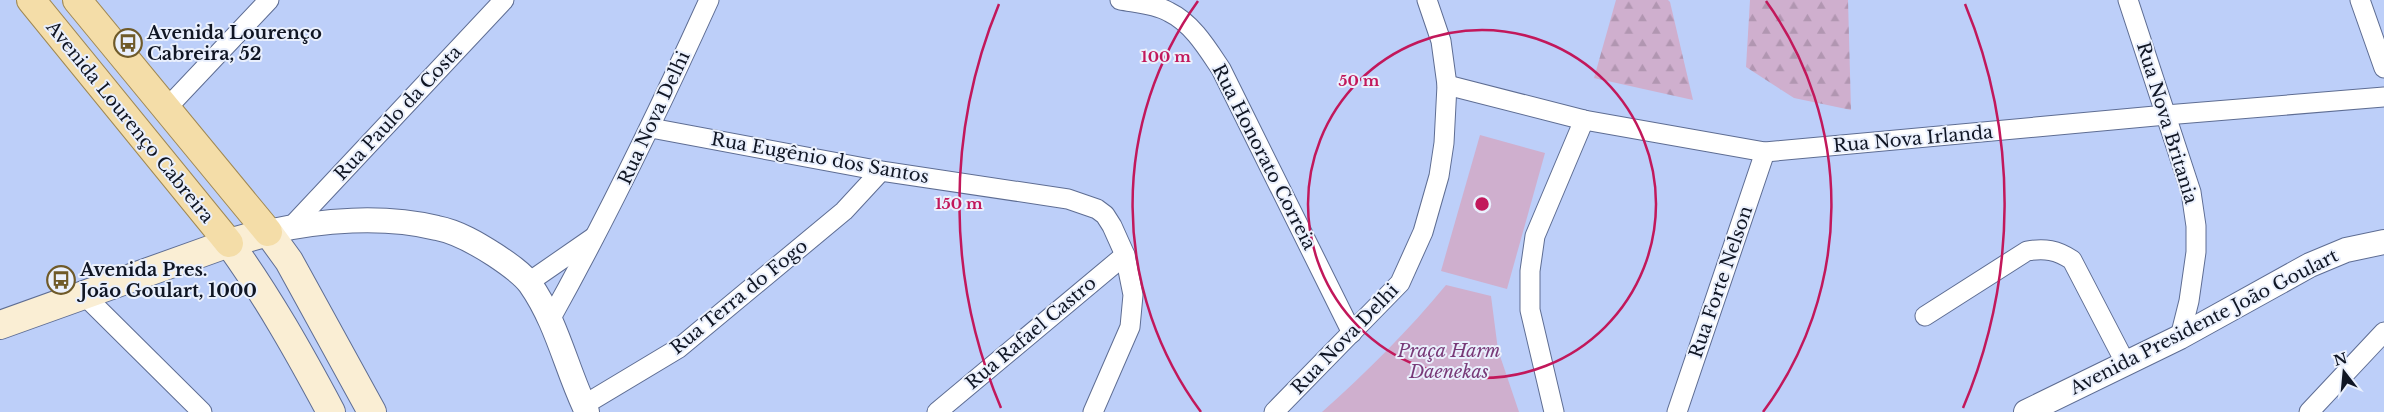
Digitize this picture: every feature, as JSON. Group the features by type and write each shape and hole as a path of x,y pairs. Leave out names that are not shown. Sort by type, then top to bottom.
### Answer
{"main road":[{"name":"Avenida Lourenço Cabreira","path":"77,0 165,110 279,229"},
{"name":"Avenida Lourenço Cabreira","path":"33,1 229,243"},
{"path":"0,325 229,243 279,229 289,261 372,412"},
{"path":"229,243 260,288 298,350 331,412"}],"street":[{"path":"165,110 269,0"},
{"name":"Rua Paulo da Costa","path":"279,229 504,0"},
{"name":"Rua Nova Delhi","path":"551,318 598,235 651,128 709,0"},
{"name":"Rua Honorato Correia","path":"1120,0 1169,11 1184,21 1204,44 1221,69 1352,333"},
{"name":"Rua Nova Delhi","path":"1274,412 1400,283 1423,232 1439,176 1444,143 1447,85 1440,41 1426,0"},
{"name":"Rua Nova Britania","path":"2128,0 2191,192 2196,226 2194,274 2180,337"},
{"path":"2360,0 2384,68"},
{"name":"Rua Nova Irlanda","path":"1447,85 1584,120 1765,152 2384,97"},
{"path":"1554,412 1530,310 1530,271 1535,236 1584,120"},
{"name":"Rua Eugênio dos Santos","path":"651,128 881,171 1068,198 1097,209 1112,226 1125,255 1133,295 1130,328 1093,412"},
{"name":"Rua Forte Nelson","path":"1677,412 1765,152"},
{"name":"Rua Terra do Fogo","path":"585,408 679,348 844,211 881,171"},
{"path":"279,229 348,221 395,222 438,228 476,242 505,262 529,282 551,318 585,408"},
{"name":"Rua Nova Delhi","path":"529,282 598,235"},
{"name":"Avenida Presidente João Goulart","path":"2026,412 2180,337 2310,265 2346,250 2384,242"},
{"path":"1925,316 2027,251 2045,248 2061,253 2072,260 2126,362"},
{"name":"Rua Rafael Castro","path":"937,412 1125,255"},
{"path":"85,296 202,412"},
{"path":"2309,412 2384,332"}],"green space":[{"path":"1616,0 1668,0 1670,2 1693,100 1594,78"},
{"path":"1750,0 1848,0 1851,110 1794,98 1746,67"},
{"path":"1480,135 1545,153 1507,289 1441,271"},
{"name":"Praça Harm Daenekas","path":"1446,285 1491,296 1498,350 1519,412 1322,412 1387,351"}],"place":[{"name":"Avenida Lourenço Cabreira, 52","path":"128,43"},
{"name":"Avenida Pres. João Goulart, 1000","path":"61,280"}]}
